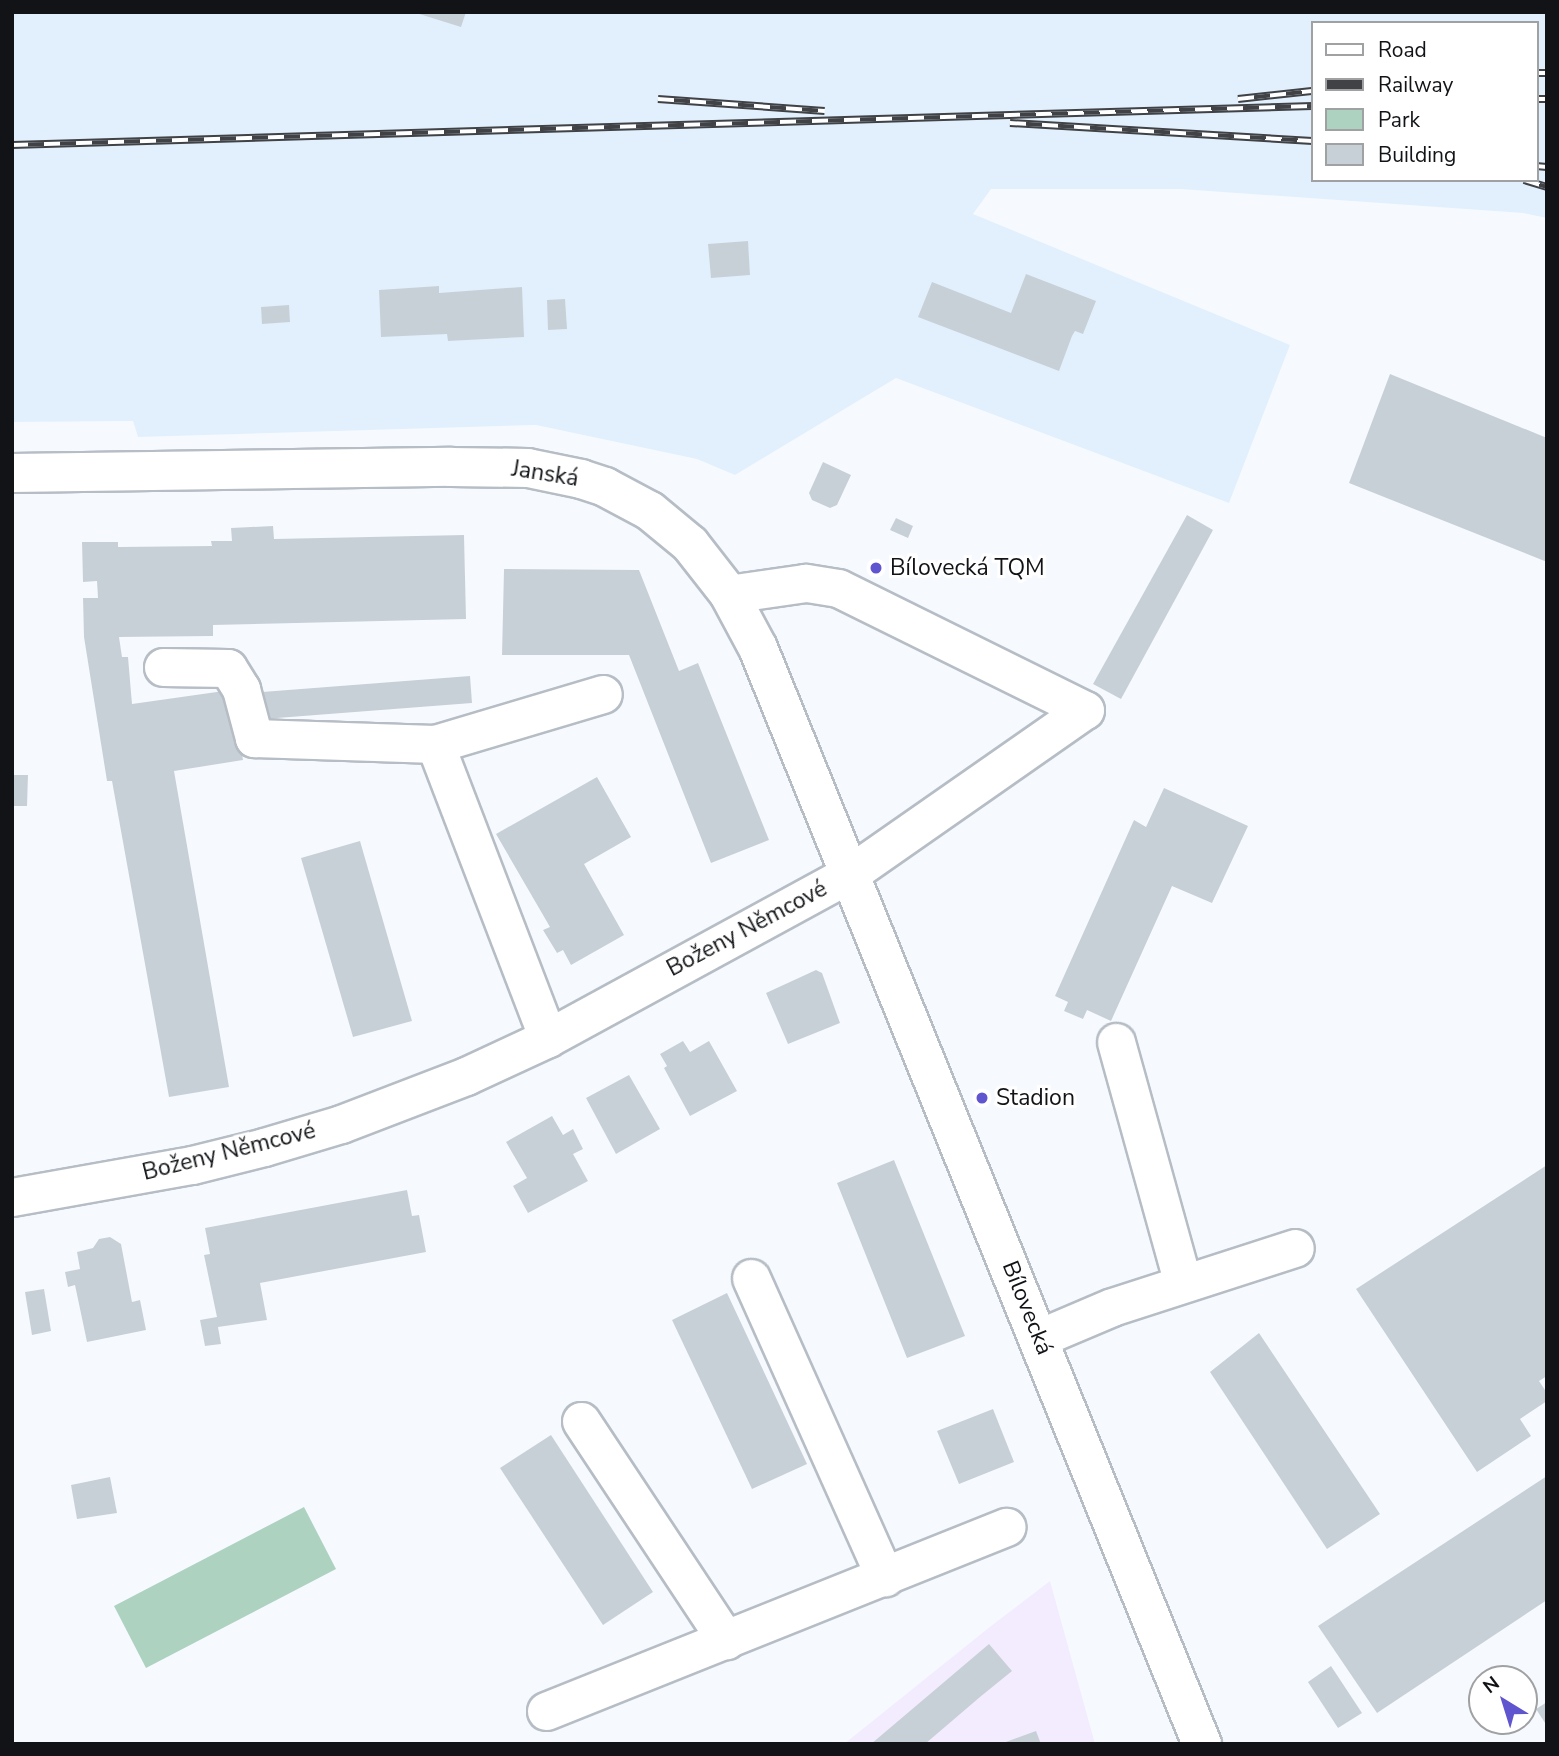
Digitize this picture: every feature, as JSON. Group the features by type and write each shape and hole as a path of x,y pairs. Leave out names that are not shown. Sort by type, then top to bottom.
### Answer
{"main road":[{"name":"Janská","path":"12,473 475,466 548,472 605,487 650,511 690,544 729,594 758,648 851,873"},
{"name":"Bílovecká","path":"851,873 1202,1744"}],"street":[{"name":"Boženy Němcové","path":"12,1197 192,1165 341,1124 466,1076 548,1038 851,873 1085,710 838,587 822,583 796,583 729,594"},
{"path":"163,667 228,668 241,689 254,738 435,744 603,694"},
{"path":"435,744 548,1038"},
{"path":"1116,1042 1182,1283"},
{"path":"1039,1338 1112,1307 1295,1248"},
{"path":"751,1278 885,1577"},
{"path":"581,1421 726,1640"},
{"path":"546,1711 1007,1527"}],"shaded area":[{"path":"12,12 1547,12 1547,218 1523,213 1180,189 991,189 973,214 1290,345 1229,503 896,378 735,475 697,459 536,425 138,437 133,421 12,422"},
{"path":"1050,1581 1095,1744 844,1744 991,1626"}],"green space":[{"path":"304,1507 336,1569 146,1668 114,1606"}],"building":[{"path":"413,12 466,12 461,27"},
{"path":"748,241 750,275 711,278 708,244"},
{"path":"1026,274 1096,301 1083,334 1075,331 1072,336 1059,371 918,317 932,282 1011,313"},
{"path":"439,286 439,293 522,287 524,337 448,341 447,334 381,337 379,290"},
{"path":"565,299 567,329 548,330 547,300"},
{"path":"289,305 290,322 262,324 261,307"},
{"path":"1390,374 1547,438 1547,562 1349,483"},
{"path":"823,462 851,475 837,505 830,508 812,500 809,493"},
{"path":"1187,515 1213,530 1121,699 1093,684"},
{"path":"896,518 913,526 908,538 890,530"},
{"path":"273,526 274,539 464,535 466,619 213,625 213,636 119,637 122,657 128,657 132,704 231,690 243,760 174,771 229,1087 169,1097 112,781 107,781 84,637 83,598 98,598 97,581 83,582 82,542 118,542 118,547 212,546 211,541 232,541 231,528"},
{"path":"504,569 639,570 679,671 698,663 769,840 711,863 629,655 502,655"},
{"path":"470,676 472,703 264,719 262,692"},
{"path":"12,775 28,775 27,806 12,806"},
{"path":"597,777 631,837 584,864 624,935 571,965 563,950 557,953 543,930 550,927 496,834"},
{"path":"1164,788 1248,826 1212,903 1172,886 1111,1021 1087,1010 1083,1019 1064,1011 1068,1002 1055,996 1134,820 1146,827"},
{"path":"360,841 412,1021 353,1037 301,858"},
{"path":"816,970 822,973 840,1023 788,1044 766,993"},
{"path":"683,1041 690,1052 709,1041 737,1091 690,1116 664,1068 667,1066 660,1054"},
{"path":"629,1075 660,1129 616,1154 586,1098"},
{"path":"552,1116 563,1135 573,1129 583,1149 573,1154 588,1181 528,1213 513,1186 527,1178 506,1142"},
{"path":"894,1160 965,1336 907,1358 837,1183"},
{"path":"1547,1165 1547,1376 1539,1381 1547,1393 1547,1401 1520,1419 1531,1436 1477,1472 1356,1289"},
{"path":"407,1190 412,1216 419,1215 426,1252 260,1283 267,1320 218,1327 221,1344 205,1346 200,1320 217,1317 204,1255 210,1254 205,1228"},
{"path":"110,1237 121,1244 132,1302 140,1300 146,1330 87,1342 75,1285 68,1287 65,1272 80,1269 77,1252 93,1248 99,1239"},
{"path":"44,1289 51,1331 32,1335 25,1292"},
{"path":"727,1293 807,1464 752,1489 672,1320"},
{"path":"1259,1333 1380,1514 1327,1549 1210,1372"},
{"path":"993,1409 1014,1462 959,1484 937,1431"},
{"path":"551,1435 653,1592 603,1625 500,1468"},
{"path":"1547,1476 1547,1600 1377,1713 1318,1626"},
{"path":"110,1477 117,1513 77,1519 71,1485"},
{"path":"989,1644 1012,1671 925,1744 871,1744"},
{"path":"1331,1666 1362,1713 1338,1728 1308,1682"},
{"path":"1547,1702 1547,1726 1538,1712 1538,1708"},
{"path":"1036,1731 1041,1744 1003,1744 1003,1743"}],"railway":[{"path":"1538,73 1547,73"},
{"path":"1238,99 1310,91"},
{"path":"658,99 825,111"},
{"path":"1538,99 1547,99"},
{"path":"12,145 1310,106"},
{"path":"1010,123 1310,141"},
{"path":"1538,166 1547,167"},
{"path":"1531,182 1547,187"}],"place":[{"name":"Bílovecká TQM","path":"876,568"},
{"name":"Stadion","path":"982,1098"}]}
